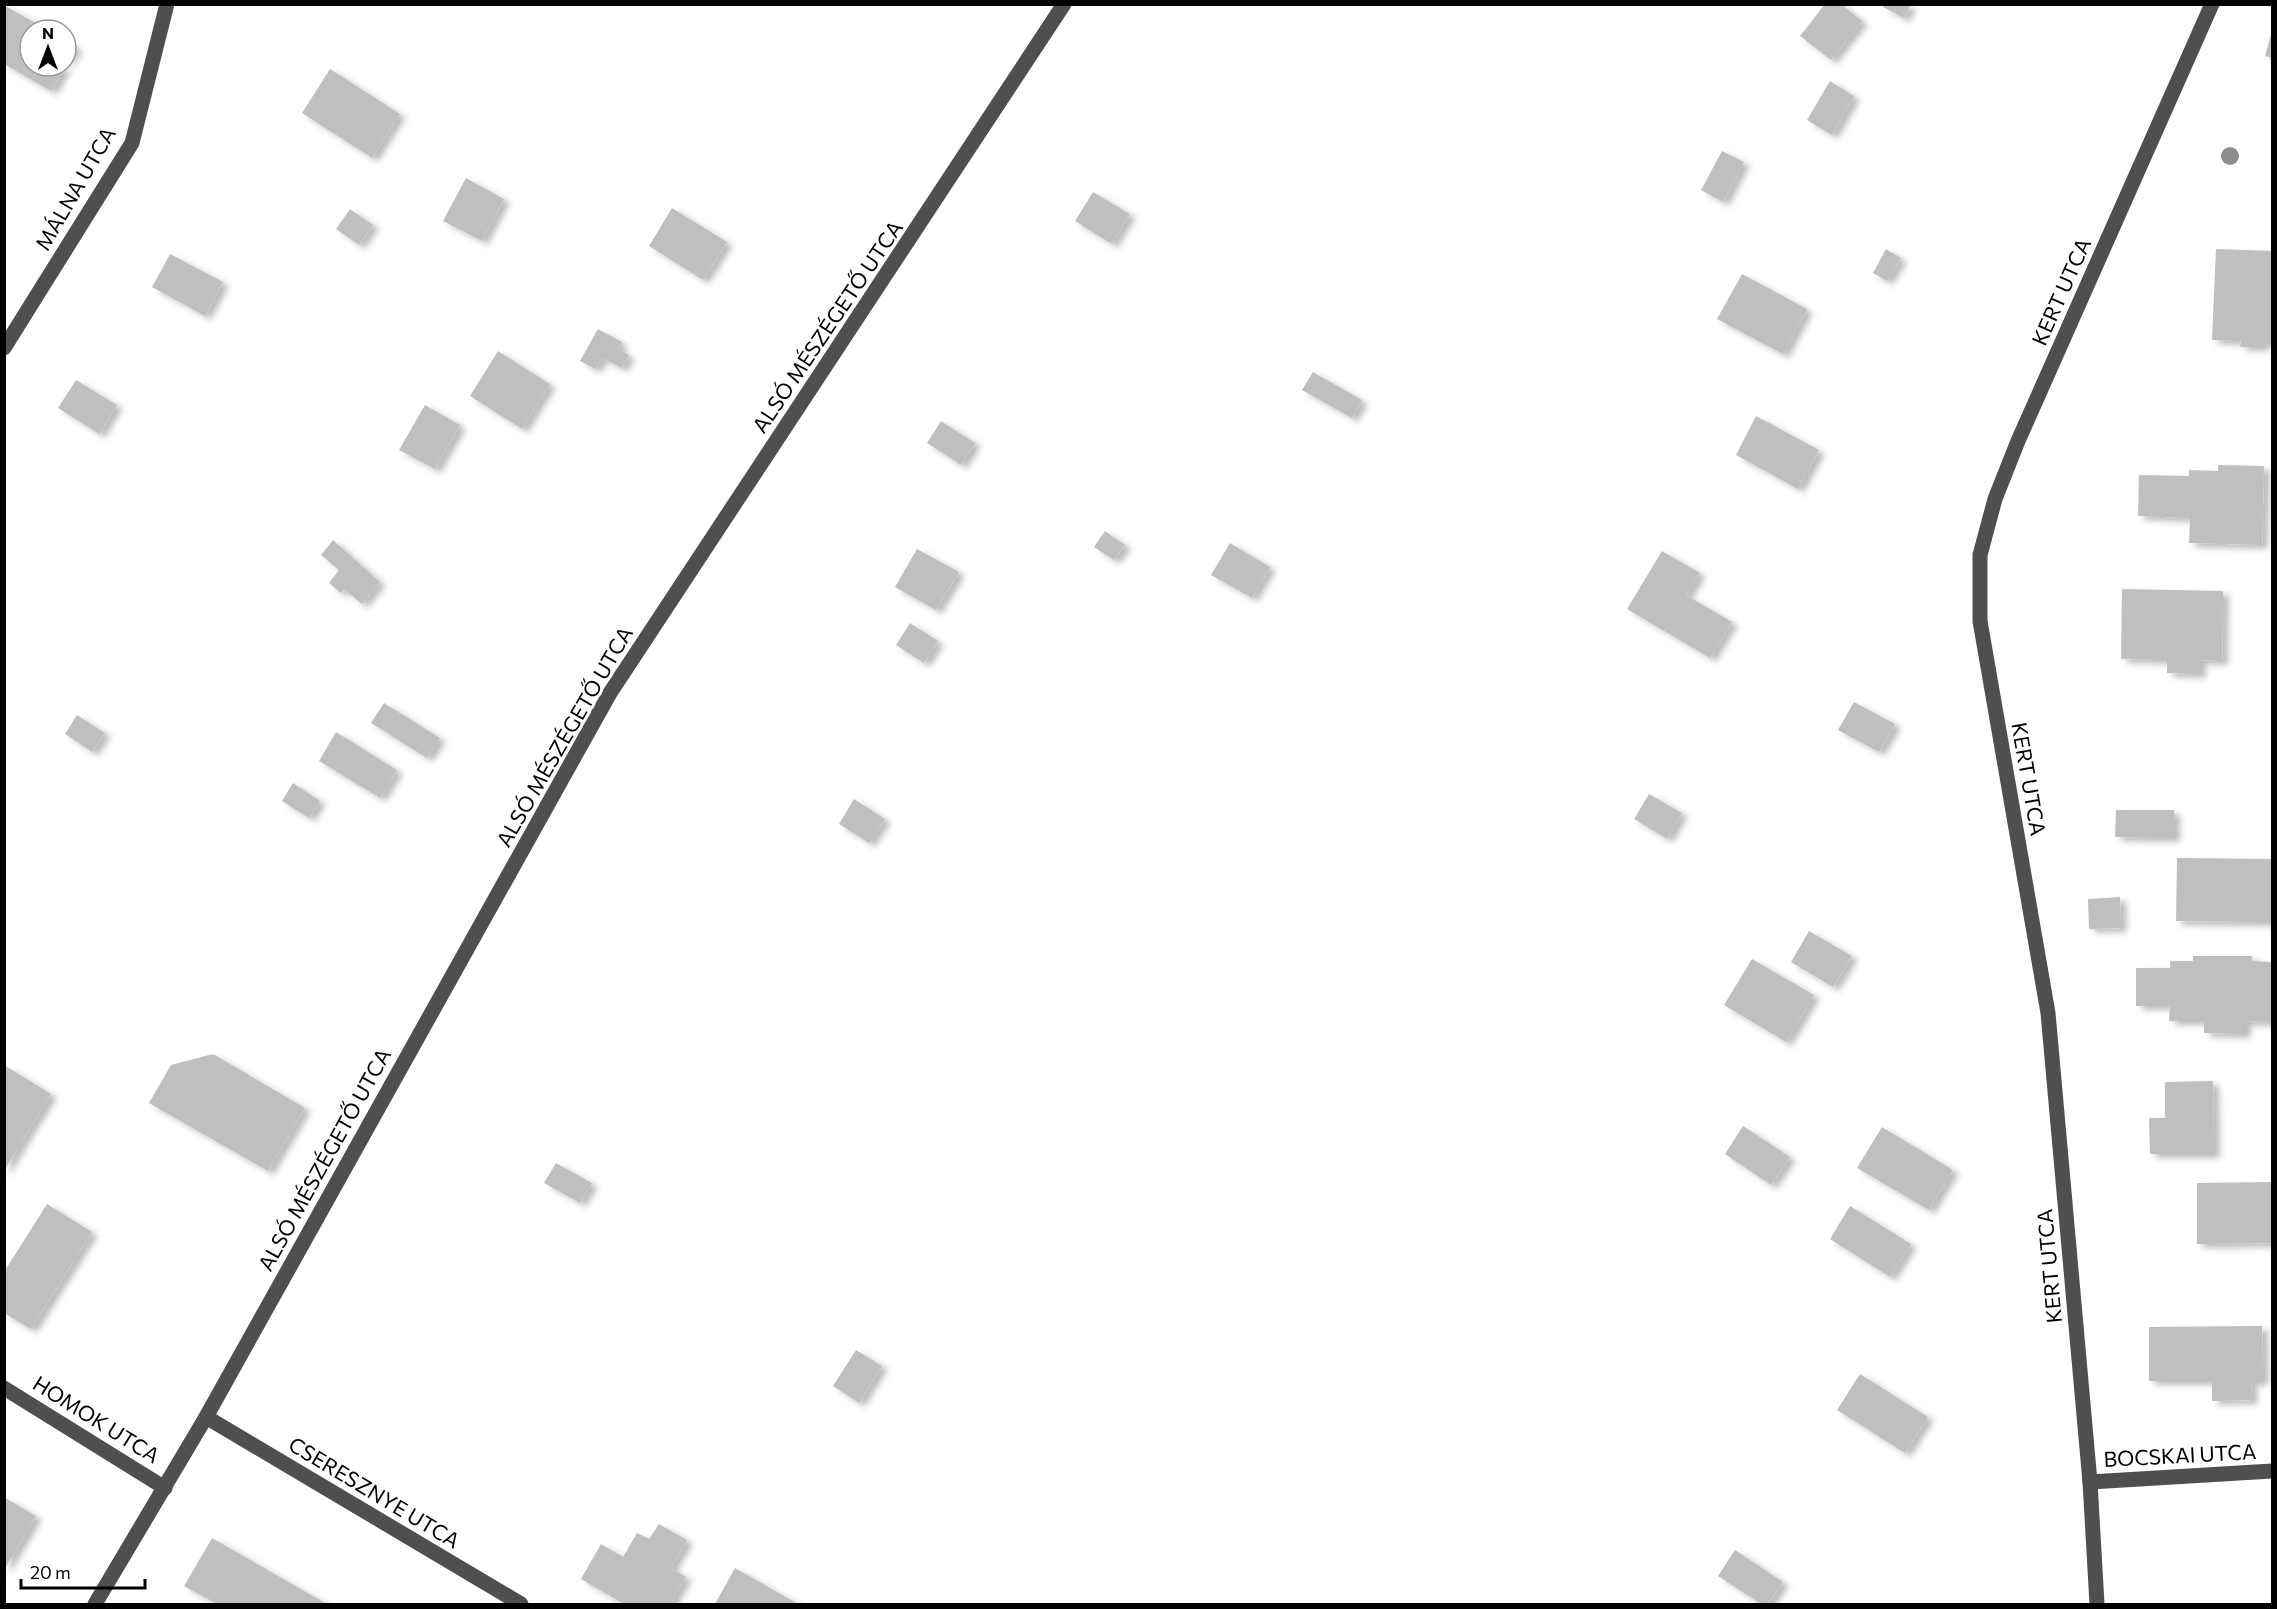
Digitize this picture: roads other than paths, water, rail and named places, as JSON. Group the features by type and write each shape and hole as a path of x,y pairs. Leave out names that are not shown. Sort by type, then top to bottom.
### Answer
{"street":[{"name":"MÁLNA UTCA","path":"4,348 132,143 166,4"},
{"name":"ALSÓ MÉSZÉGETŐ UTCA","path":"95,1605 206,1417 610,693 1036,51 1064,4"},
{"name":"KERT UTCA","path":"2097,1605 2090,1482 2048,1013 1980,621 1980,555 1995,499 2018,441 2212,4"},
{"name":"HOMOK UTCA","path":"4,1388 165,1488"},
{"name":"CSERESZNYE UTCA","path":"206,1417 521,1605"},
{"name":"BOCSKAI UTCA","path":"2090,1482 2272,1472"}]}
